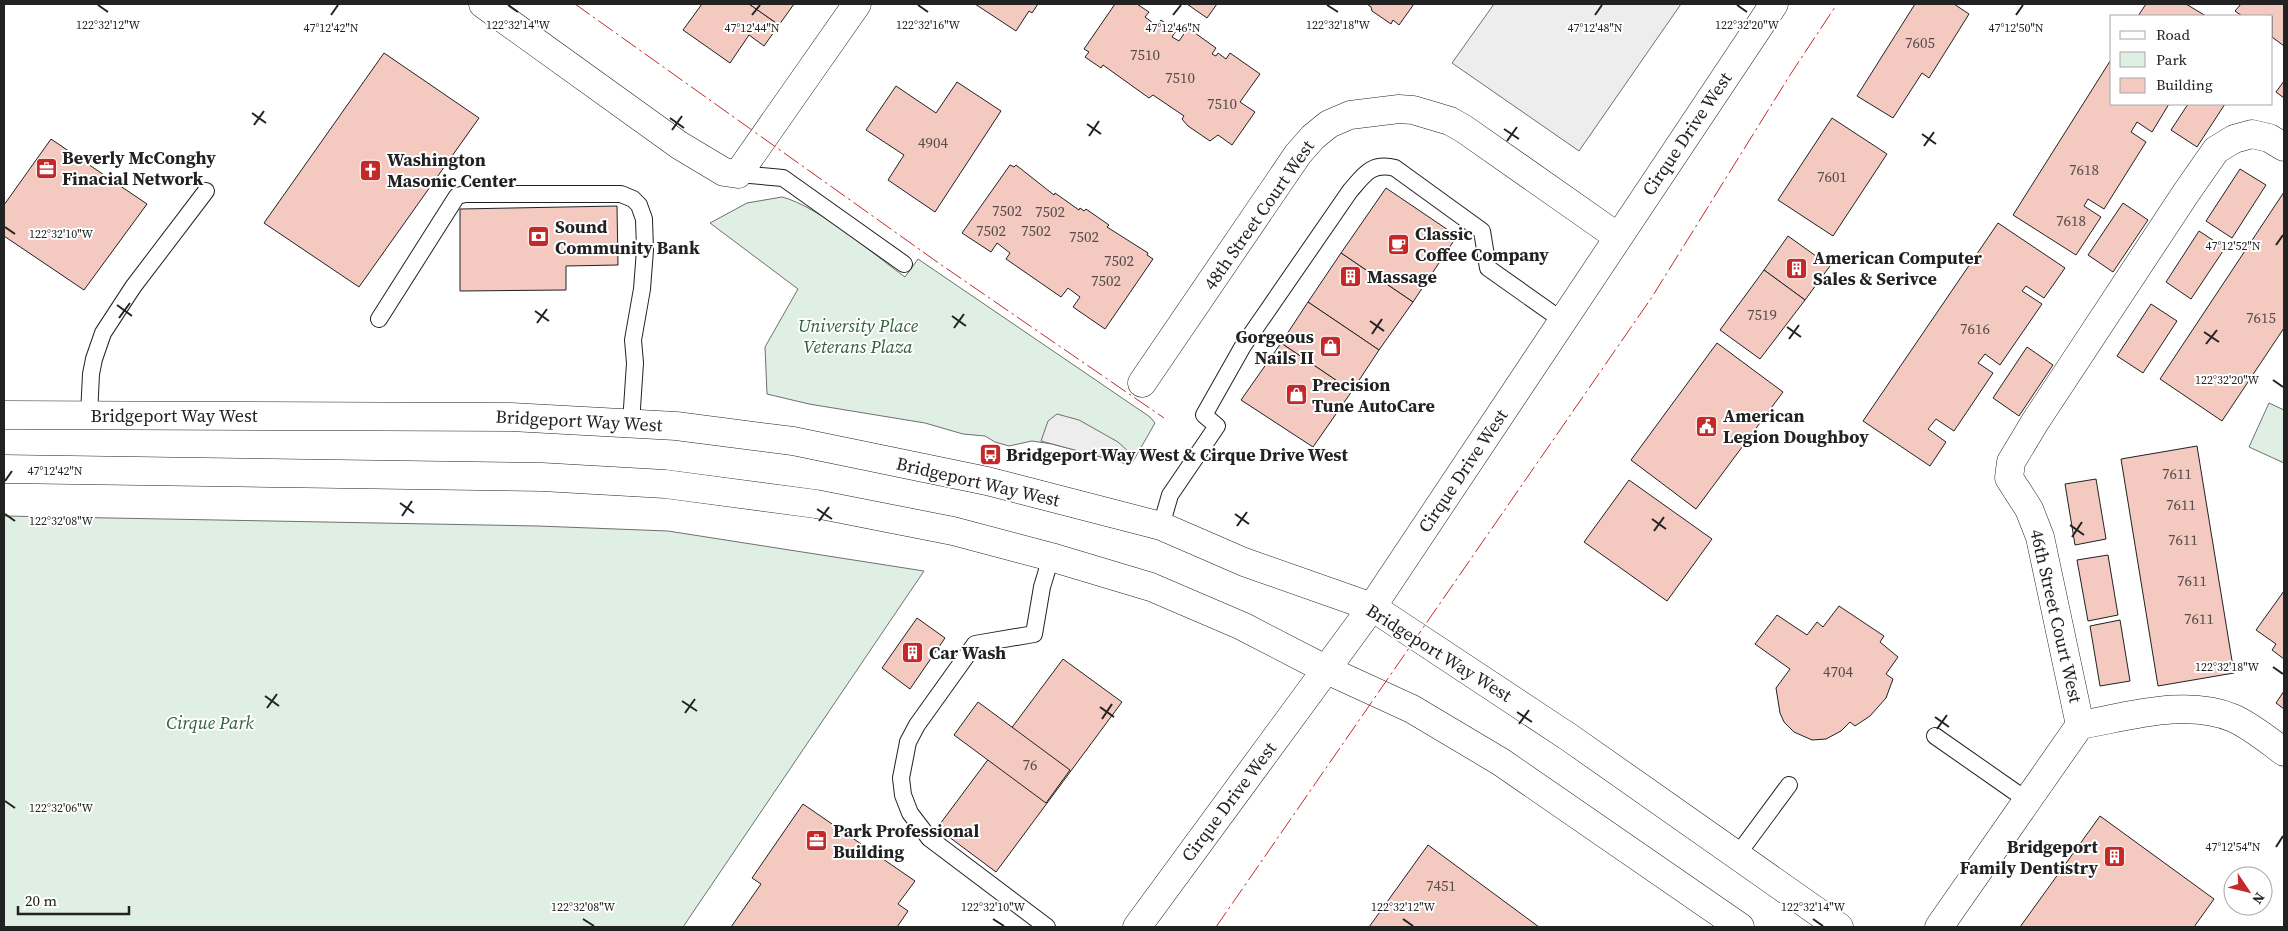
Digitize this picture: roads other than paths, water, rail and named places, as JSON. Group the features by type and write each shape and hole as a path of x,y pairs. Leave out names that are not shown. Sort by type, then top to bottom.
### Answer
{"main road":[{"path":"483,4 679,145 724,172 738,174 857,4"},
{"name":"Cirque Drive West","path":"1146,924 1372,607 1774,4"},
{"name":"48th Street Court West","path":"1142,383 1298,154 1312,137 1329,124 1350,115 1399,109 1413,110 1450,121 1618,237"},
{"name":"46th Street Court West","path":"1939,927 2080,725 2040,537 2029,509 2011,484 2009,470 2018,450 2035,422 2205,164 2225,143 2244,136 2260,135 2284,147"},
{"name":"Bridgeport Way West","path":"4,415 511,417 676,426 793,441 987,481 1161,526 1244,562 1372,607 1570,738 1738,854 1839,927"},
{"path":"4,469 542,477 665,484 816,504 952,531 1052,557 1151,587 1242,626 1327,670 1412,709 1501,762 1740,927"},
{"path":"2080,725 2176,709 2200,709 2234,718 2284,752"}],"lane":[{"path":"1161,526 1170,495 1217,426 1204,415 1243,346 1350,191 1372,169 1382,165 1395,168 1482,231 1488,268 1563,321"},
{"path":"738,174 783,178 904,264"},
{"path":"89,415 90,385 94,359 103,334 133,287 206,191"},
{"path":"379,319 457,196 465,194 621,194 633,199 639,205 644,219 645,250 633,340 635,363 631,423"},
{"path":"1047,927 929,838 910,813 903,795 901,778 906,750 912,733 975,644 1034,634 1042,587 1052,557"},
{"path":"1936,736 2028,801"},
{"path":"1738,854 1789,785"}],"place":[{"name":"Beverly McConghy Finacial Network","path":"46,168"},
{"name":"Washington Masonic Center","path":"371,170"},
{"name":"Sound Community Bank","path":"539,237"},
{"name":"Classic Coffee Company","path":"1399,244"},
{"name":"American Computer Sales & Serivce","path":"1797,268"},
{"name":"Massage","path":"1351,277"},
{"name":"Gorgeous Nails II","path":"1330,347"},
{"name":"Precision Tune AutoCare","path":"1296,395"},
{"name":"American Legion Doughboy","path":"1707,426"},
{"name":"Bridgeport Way West & Cirque Drive West","path":"990,455"},
{"name":"Car Wash","path":"913,653"},
{"name":"Park Professional Building","path":"817,841"},
{"name":"Bridgeport Family Dentistry","path":"2114,857"}],"park label":[{"name":"University Place Veterans Plaza","path":"858,336"},
{"name":"Cirque Park","path":"210,723"}]}
